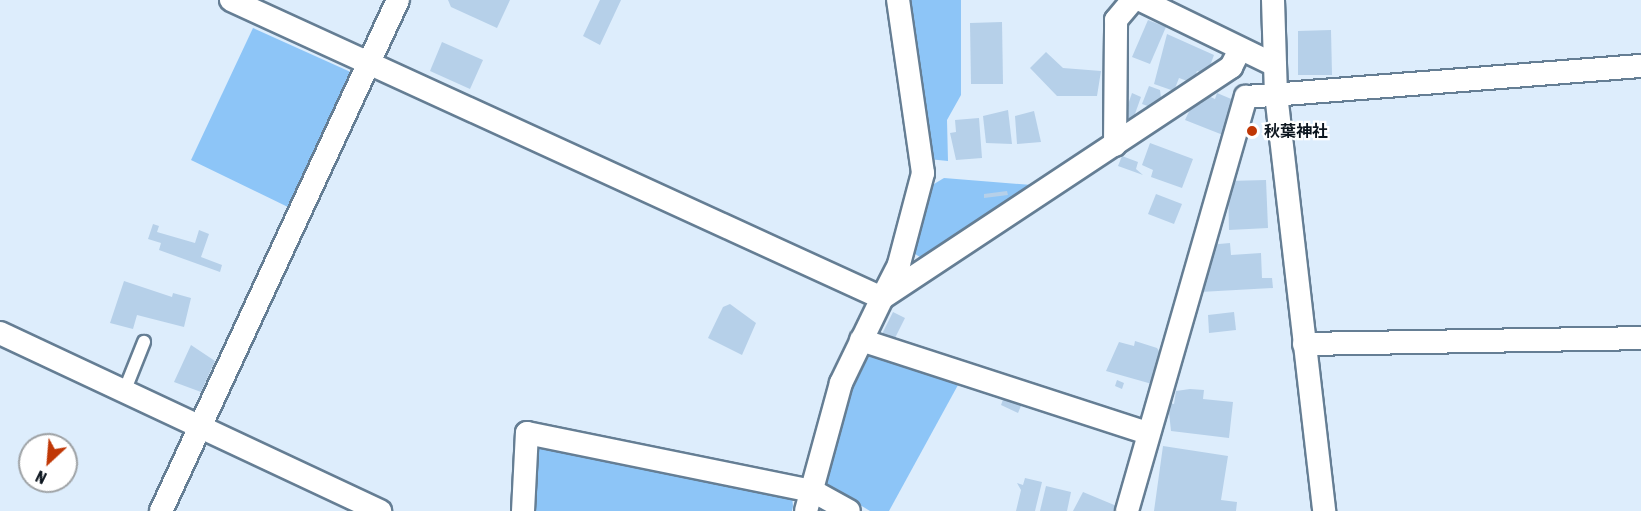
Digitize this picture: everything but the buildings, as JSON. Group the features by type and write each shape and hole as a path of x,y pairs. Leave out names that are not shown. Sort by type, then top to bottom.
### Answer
{"street":[{"path":"231,0 882,298"},
{"path":"161,511 398,0"},
{"path":"809,501 840,383 899,264 924,173 898,0"},
{"path":"1115,145 1116,20 1133,0"},
{"path":"1141,0 1275,65"},
{"path":"1273,0 1276,94 1324,511"},
{"path":"882,298 1231,67 1240,50"},
{"path":"1126,511 1246,97 1641,66"},
{"path":"0,333 380,511"},
{"path":"1304,344 1641,338"},
{"path":"861,340 1147,433"},
{"path":"523,511 527,433 849,511"}],"lane":[{"path":"124,392 144,342"}],"shaded area":[{"path":"908,0 961,0 961,95 947,120 948,161 928,159"},
{"path":"253,28 355,74 290,208 191,160"},
{"path":"944,178 1032,185 925,260 910,251 929,187"},
{"path":"864,346 964,374 889,511 870,511 827,485 824,473"},
{"path":"538,445 792,496 792,511 532,511 531,456"}],"place":[{"name":"秋葉神社","path":"1252,131"}]}
